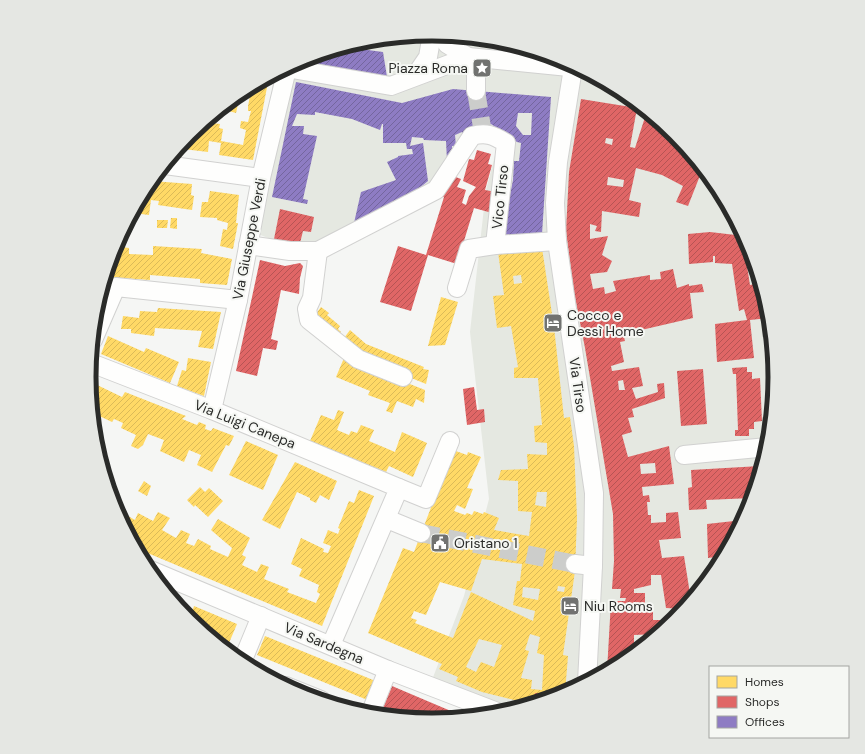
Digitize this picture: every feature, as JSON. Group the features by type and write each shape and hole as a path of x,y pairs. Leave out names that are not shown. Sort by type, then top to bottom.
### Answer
{"street":[{"path":"415,76 428,57 431,41"},
{"path":"445,42 447,44 472,57 559,66"},
{"path":"296,71 391,86 415,76 472,57"},
{"path":"472,57 476,91"},
{"name":"Via Tirso","path":"575,73 570,90 558,162 555,203 557,241 594,493 584,565 587,675"},
{"name":"Via Giuseppe Verdi","path":"212,410 238,300 261,178 284,76"},
{"name":"Vico Tirso","path":"318,251 436,190 472,136 482,130 506,143 495,245 557,241"},
{"path":"171,166 261,178"},
{"path":"248,245 290,251 318,251 312,298 307,309 309,320 358,359 403,377"},
{"path":"457,288 469,249 495,245"},
{"path":"101,322 116,288 238,300"},
{"name":"Via Luigi Canepa","path":"97,365 212,410 426,499 450,442"},
{"path":"684,455 761,448"},
{"path":"331,645 399,488"},
{"path":"387,518 421,533"},
{"name":"Via Sardegna","path":"166,582 261,616 388,670 488,708"},
{"path":"245,655 261,616"},
{"path":"373,708 388,670"}],"shaded area":[{"path":"432,41 498,47 541,59 581,76 600,86 637,110 670,139 699,172 712,190 734,228 751,269 766,333 768,355 768,399 766,421 757,464 751,485 734,526 712,564 699,582 670,615 637,644 600,668 541,695 498,707 471,710 472,708 432,680 464,596 489,499 470,332 486,190 499,140 475,143 404,217 358,239 286,245 253,232 273,82 304,67 346,52 389,44"}],"building: Homes":[{"path":"268,85 253,160 219,155 221,143 209,141 208,152 185,149 212,123 220,124 219,128 223,129 221,141 243,145 246,130 240,128 241,121 248,122 251,111 248,111 250,95"},
{"path":"237,104 238,104 236,113 227,111"},
{"path":"159,182 192,184 191,195 194,196 192,210 158,205 159,201 151,200 149,215 139,214"},
{"path":"210,191 239,195 236,223 238,223 233,249 220,246 223,229 227,230 228,223 217,220 217,218 200,217 202,202 208,202"},
{"path":"171,218 177,218 177,229 170,228"},
{"path":"157,220 168,220 167,228 157,228"},
{"path":"153,246 202,249 201,253 232,259 227,285 200,283 200,279 150,275 150,280 112,277 122,247 129,248 129,254 153,255"},
{"path":"542,248 554,327 564,418 570,417 574,446 577,518 575,571 563,655 568,656 566,685 520,702 482,692 456,681 458,677 439,669 442,664 368,633 403,548 414,552 453,450 467,455 468,452 481,457 467,488 473,489 465,509 457,505 454,511 465,515 467,513 472,515 474,511 483,514 484,512 499,518 494,530 529,536 532,512 518,511 518,481 498,480 501,470 528,469 527,454 547,455 547,443 535,442 534,426 542,425 538,378 514,378 514,368 518,367 511,326 497,328 493,296 504,295 498,252","holes":["521,275 522,283 514,284 513,276","537,492 547,492 546,507 535,505","482,559 522,564 520,581 517,581 513,605 535,611 533,621 471,592 453,638 415,623 417,620 411,618 414,611 426,615 440,582 471,591","558,586 565,587 564,592 557,591","523,587 540,589 538,600 522,597","530,634 540,637 537,653 544,655 542,690 531,689 532,680 521,678 529,651 525,650","479,639 502,645 494,667 481,662 476,672 466,667"]},
{"path":"441,297 458,302 445,345 428,346"},
{"path":"321,307 329,313 327,315 340,326 338,329 341,332 336,338 312,319"},
{"path":"158,308 221,312 213,349 198,347 202,331 155,328 154,336 131,333 131,329 121,329 123,316 139,318 140,311 157,312"},
{"path":"350,330 366,344 424,367 423,369 429,370 426,384 399,373 341,342"},
{"path":"108,336 144,352 146,348 179,362 170,383 101,354"},
{"path":"188,358 211,362 204,396 177,386 182,370 186,371"},
{"path":"344,358 425,390 424,403 416,399 413,407 397,401 392,413 386,411 390,403 368,395 370,391 336,377"},
{"path":"96,385 122,397 125,392 186,416 182,419 197,425 199,422 206,425 205,429 211,431 213,428 234,436 229,446 226,445 212,472 197,465 201,455 189,450 184,462 160,451 164,440 148,434 143,445 138,449 131,446 136,435 121,428 123,423 114,419 112,422 99,416"},
{"path":"338,410 344,412 337,430 349,435 351,431 357,433 361,425 374,430 369,441 395,452 402,432 427,443 413,477 389,466 386,472 310,441 321,415 334,420"},
{"path":"246,441 278,455 263,490 229,475"},
{"path":"295,462 337,481 329,500 320,495 316,503 310,500 310,498 297,492 280,529 262,520"},
{"path":"144,481 151,486 147,496 138,491"},
{"path":"200,487 205,492 209,488 223,501 208,517 187,500"},
{"path":"359,490 374,496 322,626 146,552 126,515 135,520 138,513 153,521 158,512 170,518 162,530 176,538 181,530 190,534 186,543 194,546 198,539 211,546 210,549 228,557 232,548 211,530 218,519 250,538 242,555 246,557 242,565 257,572 261,564 269,567 264,579 289,589 287,592 316,603 320,594 317,592 319,585 299,576 302,569 291,564 301,538 324,549 323,552 328,553 331,546 323,543 328,530 338,534 340,529 338,528 349,501 354,503"},
{"path":"194,606 237,624 229,643 211,630 192,612"},
{"path":"265,636 378,682 370,701 257,655"}],"building: Shops":[{"path":"581,99 633,107 637,110 630,147 635,148 645,117 670,139 701,174 688,206 676,202 683,186 662,175 636,168 629,200 641,203 639,217 602,211 601,232 595,231 597,226 590,224 590,239 608,236 602,255 612,261 607,272 590,274 593,289 604,287 605,294 616,291 613,281 650,275 650,280 661,279 660,272 673,269 677,288 689,284 689,286 702,284 704,292 690,293 693,318 637,331 638,335 624,337 625,341 620,342 624,362 611,366 612,371 639,367 643,386 632,388 636,399 658,392 657,384 664,383 665,398 632,409 634,417 628,418 632,432 622,435 628,457 669,446 674,484 642,487 643,496 649,495 650,502 647,502 648,515 651,515 651,523 666,522 666,513 678,512 681,538 659,540 662,558 684,556 690,593 676,609 666,608 661,575 651,575 651,585 634,589 634,593 645,593 645,608 653,608 653,620 665,620 649,634 634,635 634,646 607,663 611,601 625,601 626,598 620,598 621,589 612,589 614,561 613,514 574,292 566,231 569,172","holes":["606,138 613,139 612,145 605,143","608,177 624,180 623,187 607,185","623,380 625,390 619,390 618,381","655,463 656,473 641,474 640,464"]},
{"path":"477,150 491,154 488,164 492,165 485,190 496,192 492,213 474,208 457,264 428,255 411,311 380,302 398,246 426,255 444,197 440,196 453,176 461,179 457,187 466,190 462,203 466,205 469,196 476,187 463,181 469,159 474,160"},
{"path":"280,209 314,217 311,232 303,231 300,243 273,244"},
{"path":"710,232 737,235 747,260 746,260 750,285 755,284 755,282 763,319 750,320 754,358 717,362 715,324 747,320 744,309 739,311 732,264 715,263 715,256 713,256 713,262 689,264 688,234"},
{"path":"260,260 285,266 300,263 303,266 300,278 299,294 281,290 271,339 278,341 276,350 263,348 257,376 236,371"},
{"path":"747,367 747,372 752,372 752,379 760,378 762,421 754,422 754,429 749,429 749,436 735,436 735,430 738,430 736,374 733,374 732,368"},
{"path":"703,369 707,424 681,426 677,371"},
{"path":"474,387 477,410 484,409 485,422 467,425 463,389"},
{"path":"756,466 746,498 706,500 707,509 689,510 688,488 692,487 691,470"},
{"path":"736,521 716,557 708,558 707,524"},
{"path":"392,686 453,712 432,713 382,709"},
{"path":"535,693 542,695 541,695 534,697"}],"building: Offices":[{"path":"359,49 383,52 387,77 311,64"},
{"path":"296,82 402,103 453,89 551,97 542,234 507,239 502,234 513,180 514,161 519,161 521,143 517,142 491,124 463,137 462,132 455,135 456,146 452,146 452,154 447,161 446,141 424,140 423,138 412,137 410,146 423,143 428,181 402,202 354,223 361,192 396,180 387,162 398,156 413,154 412,149 407,149 406,143 383,143 383,124 380,130 352,119 315,112 315,115 297,114 292,126 304,126 303,134 317,136 303,199 308,200 307,204 272,197","holes":["518,113 532,113 531,135 523,135 516,126"]}],"tunnel":[{"path":"476,91 482,127"},
{"path":"421,533 575,564"}],"place":[{"name":"Piazza Roma","path":"482,68"},
{"name":"Cocco e Dessì Home","path":"553,323"},
{"name":"Oristano 1","path":"440,543"},
{"name":"Niu Rooms","path":"570,606"}]}
